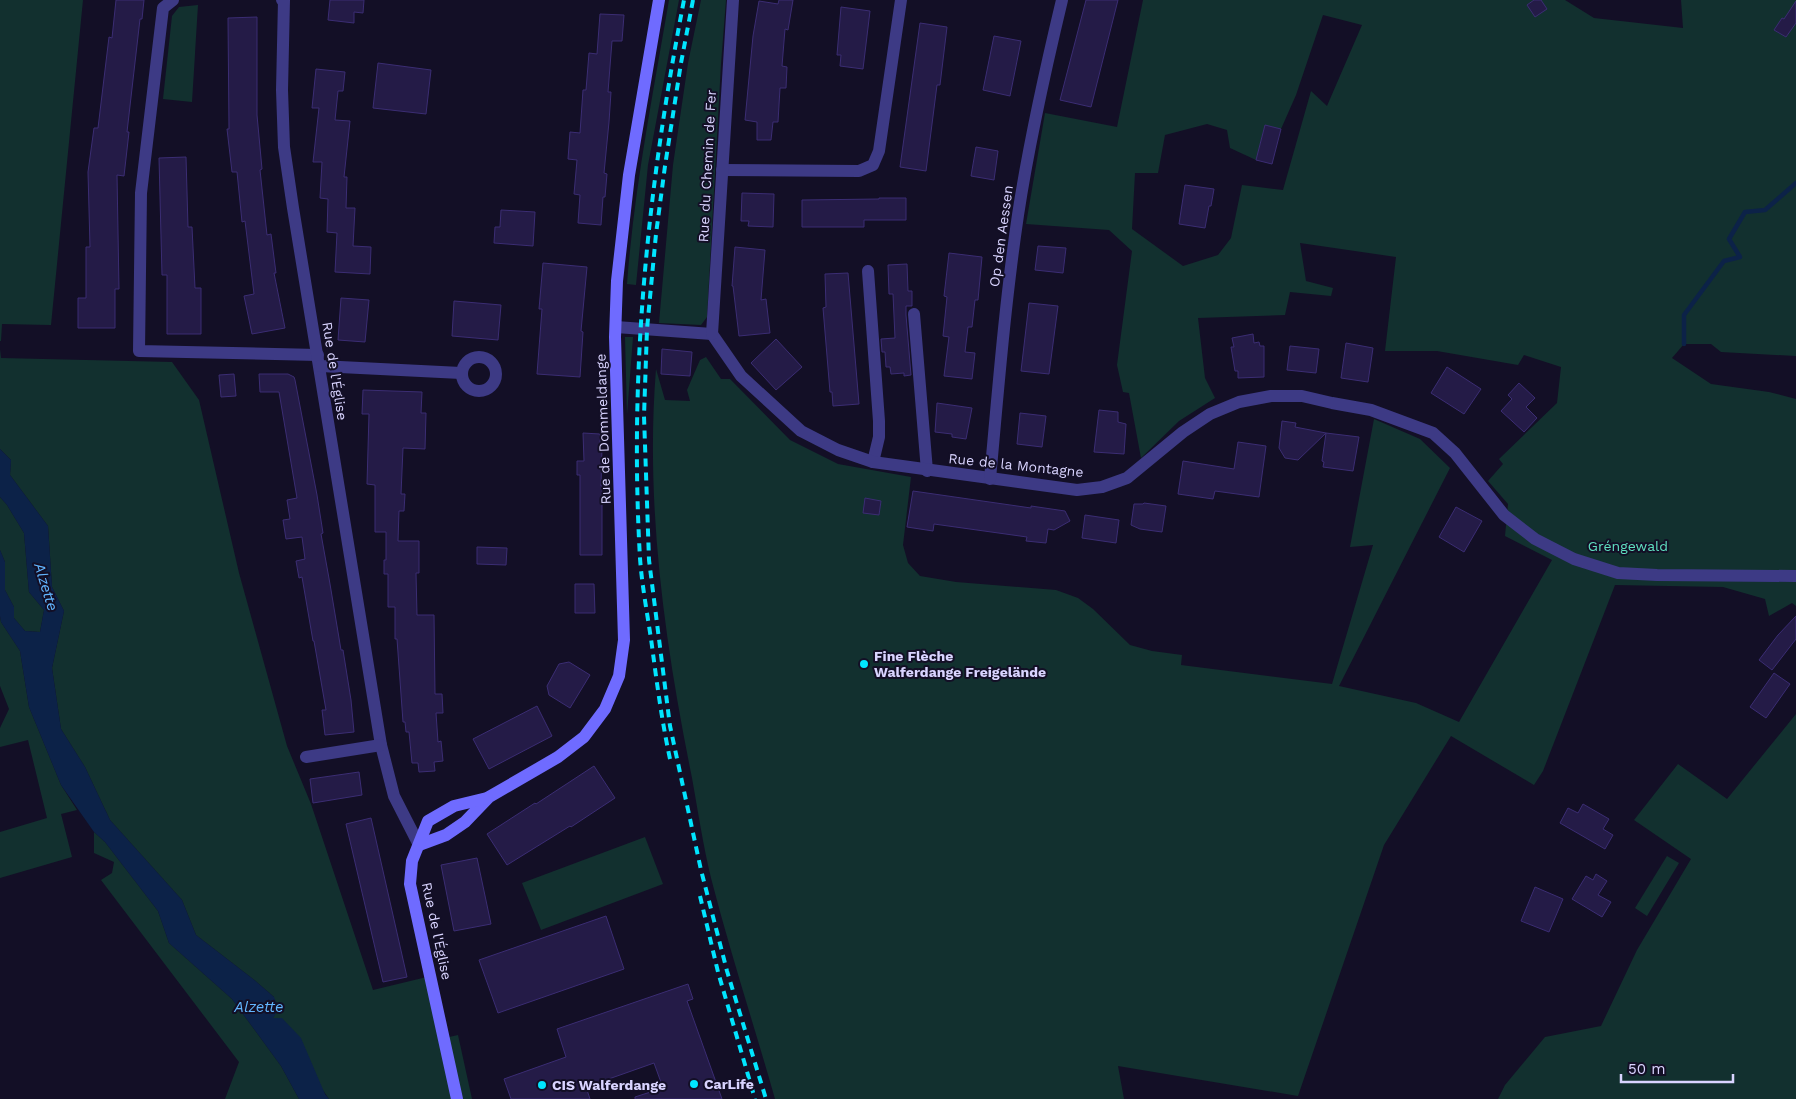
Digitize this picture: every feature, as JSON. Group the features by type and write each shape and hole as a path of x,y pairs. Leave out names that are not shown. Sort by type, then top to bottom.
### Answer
{"main road":[{"name":"Rue de Dommeldange","path":"419,845 428,821 454,806 489,797 558,757 584,737 605,709 619,676 624,640 616,327 617,280 629,175 659,0"},
{"name":"Rue de Dommeldange","path":"419,845 446,836 465,822 489,797"},
{"name":"Rue de l'Église","path":"419,845 412,860 410,884 458,1099"}],"street":[{"path":"173,0 163,8 141,193 139,351 319,360 461,373"},
{"name":"Rue de l'Église","path":"283,0 282,90 284,147 293,208 381,745 394,796 419,845"},
{"name":"Rue du Chemin de Fer","path":"712,334 733,0"},
{"path":"722,170 859,171 873,165 879,151 901,0"},
{"name":"Op den Aessen","path":"990,479 1006,311 1018,216 1036,111 1062,0"},
{"path":"868,271 880,421 879,437 873,462"},
{"path":"914,314 927,471"},
{"path":"616,327 712,334"},
{"name":"Rue de la Montagne","path":"712,334 740,376 801,431 838,450 873,462 927,471 1077,490 1102,487 1127,478 1183,432 1210,414 1239,402 1270,396 1302,396 1371,410 1432,434 1455,452 1504,515 1535,539 1574,560 1618,572 1657,575 1796,576"},
{"path":"306,757 381,745"}],"green space":[{"path":"0,0 83,0 51,325 2,324 1,341 0,341"},
{"path":"669,0 679,0 648,165 636,285 627,284 639,177"},
{"path":"701,0 726,0 707,317 701,325 659,323 673,165 688,63"},
{"name":"Gréngewald","path":"1143,0 1565,0 1594,18 1683,28 1681,0 1796,0 1796,356 1721,352 1711,344 1684,344 1672,358 1711,384 1769,392 1796,399 1796,606 1792,603 1769,616 1765,599 1723,587 1615,585 1543,771 1534,785 1451,736 1384,845 1298,1096 1118,1066 1124,1099 775,1099 711,878 673,677 655,523 653,420 656,369 665,400 690,401 687,390 700,360 706,357 721,379 730,379 790,440 838,464 911,477 903,545 908,563 920,576 956,582 1056,590 1078,598 1093,609 1130,645 1152,651 1182,655 1181,665 1332,684 1373,545 1350,547 1374,419 1420,439 1450,468 1339,686 1416,703 1459,722 1552,560 1505,536 1508,504 1488,481 1503,464 1499,459 1557,403 1561,367 1524,355 1518,365 1437,351 1385,351 1396,257 1300,243 1306,281 1333,288 1331,296 1290,292 1285,315 1198,318 1205,378 1215,398 1179,421 1141,458 1129,393 1123,392 1117,365 1132,251 1109,230 1026,224 1045,113 1117,127","holes":["1323,15 1362,25 1327,106 1311,91 1283,190 1242,185 1231,238 1218,255 1183,266 1132,229 1135,173 1158,173 1165,135 1207,124 1227,130 1230,148 1256,160 1265,125 1281,129 1296,95"]},
{"path":"198,5 192,102 163,99 172,16 179,7"},
{"path":"625,337 633,337 627,415"},
{"path":"0,349 1,358 172,362 199,400 239,573 287,746 311,804 373,990 431,976 445,1038 458,1035 472,1099 329,1099 273,1018 274,997 196,935 182,900 110,820 85,767 61,729 52,668 64,611 52,587 48,526 10,475 11,460 0,449"},
{"path":"0,497 24,533 29,592 44,610 40,632 25,631 14,618 14,607 5,590 5,562 0,550"},
{"path":"0,616 1,622 20,651 29,707 61,785 77,810 61,814 72,857 0,878 0,832 47,818 28,740 0,747 0,728 9,709 0,686"},
{"path":"1796,714 1796,1099 1498,1099 1505,1085 1545,1037 1601,1026 1637,950 1691,859 1634,820 1678,764 1727,799"},
{"path":"94,832 105,842 158,911 169,943 232,999 281,1066 299,1099 225,1099 239,1062 101,880 112,873 114,862 94,853"},
{"path":"645,837 663,884 541,930 522,883"},
{"path":"1667,856 1679,863 1647,916 1635,908"}],"water":[{"name":"Alzette","path":"0,449 11,460 10,475 48,526 52,587 64,611 52,668 61,729 85,767 110,820 182,900 196,935 274,997 279,1009 273,1018 282,1018 301,1038 325,1094 329,1099 299,1099 281,1066 232,999 169,943 158,911 105,842 94,832 61,785 29,707 20,651 1,622 0,550 5,562 5,590 14,607 14,618 25,631 40,632 44,610 29,592 24,533 0,497"}],"building":[{"path":"116,0 144,0 142,19 140,19 127,132 129,132 124,176 117,175 119,289 115,289 115,328 78,328 78,298 86,298 86,247 90,247 88,172 94,128 98,128 109,37 112,38"},
{"path":"330,0 364,0 363,13 354,12 354,23 328,20"},
{"path":"779,0 793,0 788,30 785,29 782,66 787,67 786,88 780,88 778,122 773,122 771,140 757,140 757,122 745,120 753,36 759,1 778,4"},
{"path":"1086,0 1118,0 1091,107 1060,100"},
{"path":"1534,0 1541,0 1547,9 1535,17 1527,5"},
{"path":"1796,1 1796,23 1786,37 1774,30"},
{"path":"841,7 870,11 863,69 840,66 841,55 837,55"},
{"path":"600,14 624,15 622,41 612,41 608,92 611,92 604,173 607,174 601,225 578,223 580,195 574,194 577,160 568,159 570,132 580,133 583,90 586,90 589,53 597,54"},
{"path":"257,17 257,115 262,169 260,170 267,235 271,234 276,273 274,273 285,328 252,334 244,296 254,294 245,221 242,222 237,172 232,172 227,129 229,129 228,18"},
{"path":"920,23 947,27 940,85 937,85 926,171 900,167"},
{"path":"994,36 1021,41 1010,96 983,90"},
{"path":"378,63 431,70 426,114 373,108"},
{"path":"316,69 345,72 343,91 338,91 335,120 350,121 344,177 347,177 346,208 355,208 353,246 371,247 370,274 335,272 337,233 327,232 328,199 320,198 322,162 313,162 319,108 312,108"},
{"path":"1265,125 1281,129 1272,164 1256,160"},
{"path":"976,147 998,151 994,180 971,176"},
{"path":"186,157 188,227 192,227 195,288 201,288 201,334 167,334 167,275 162,275 159,158"},
{"path":"1185,185 1214,189 1205,228 1179,224"},
{"path":"742,193 774,194 773,227 748,226 749,221 741,221"},
{"path":"906,198 906,220 864,220 864,227 802,227 802,200"},
{"path":"501,210 535,212 533,246 494,243 495,227 500,227"},
{"path":"1038,246 1066,248 1063,273 1035,270"},
{"path":"735,247 765,250 761,300 766,299 770,333 739,336 732,286"},
{"path":"949,253 982,257 978,300 975,300 972,327 968,327 965,352 975,353 972,379 944,376 949,337 943,336 947,297 944,296"},
{"path":"543,263 587,267 581,331 583,332 580,377 537,374 542,309 539,309"},
{"path":"907,264 908,291 912,291 912,306 906,306 911,375 904,376 904,373 891,374 890,367 886,367 885,352 882,352 881,339 895,338 893,294 889,294 888,265"},
{"path":"848,273 859,404 833,406 832,392 830,392 823,308 826,307 825,274"},
{"path":"341,298 369,300 365,342 338,340"},
{"path":"454,301 501,305 498,340 452,336"},
{"path":"1029,303 1058,306 1049,374 1021,371"},
{"path":"1253,334 1254,343 1259,342 1260,346 1264,346 1264,377 1238,378 1238,371 1235,371 1231,347 1234,347 1232,338"},
{"path":"776,339 802,367 776,390 751,363"},
{"path":"1346,343 1373,348 1368,382 1341,378"},
{"path":"1290,346 1319,349 1316,373 1287,370"},
{"path":"662,349 692,352 690,376 661,374"},
{"path":"1447,367 1481,389 1464,414 1431,393"},
{"path":"234,374 236,396 221,397 219,375"},
{"path":"259,374 288,374 294,377 295,380 317,495 323,533 321,534 341,650 343,650 354,732 325,735 322,710 326,710 302,577 299,578 296,561 305,559 302,537 286,539 283,520 290,519 287,500 297,498 279,392 260,392"},
{"path":"1519,383 1535,398 1526,407 1537,418 1524,432 1501,411 1512,399 1508,395"},
{"path":"363,390 422,392 421,413 426,413 425,449 403,448 401,494 405,494 404,511 399,511 398,541 419,541 419,573 416,573 417,615 434,615 435,694 442,694 443,713 436,713 438,742 441,741 443,761 434,762 435,771 419,772 418,763 412,763 409,732 406,732 405,722 403,722 397,639 395,639 395,607 388,607 388,574 384,574 386,532 375,532 375,485 367,484 369,414 362,414"},
{"path":"937,403 972,408 966,439 952,437 952,434 935,432"},
{"path":"1099,410 1118,412 1118,422 1126,424 1124,454 1094,452"},
{"path":"1020,413 1046,416 1042,447 1017,444"},
{"path":"1282,421 1296,423 1295,427 1326,433 1298,460 1285,458 1279,448"},
{"path":"583,433 600,434 600,447 602,447 602,555 580,555 580,475 577,475 577,461 584,461"},
{"path":"1326,433 1359,437 1353,471 1323,467 1324,462 1322,461"},
{"path":"1238,442 1266,446 1259,497 1215,491 1213,499 1178,494 1183,461 1234,469"},
{"path":"913,491 1065,511 1070,521 1054,530 1048,529 1046,543 1026,541 1027,537 934,524 933,531 907,527"},
{"path":"865,498 881,501 879,515 863,513"},
{"path":"1144,503 1166,506 1162,532 1140,529 1131,525 1134,504"},
{"path":"1456,507 1482,521 1464,552 1439,537"},
{"path":"1085,515 1119,520 1116,543 1082,538"},
{"path":"477,547 507,548 506,565 477,564"},
{"path":"575,584 594,584 595,613 575,613"},
{"path":"1796,616 1796,639 1772,670 1759,660 1778,635"},
{"path":"569,662 590,675 570,708 549,695 547,686 559,664"},
{"path":"1774,673 1790,684 1766,718 1750,707"},
{"path":"537,706 552,736 489,769 473,739"},
{"path":"594,766 615,798 507,865 487,834"},
{"path":"359,772 362,795 313,803 310,779"},
{"path":"1583,804 1609,819 1603,829 1613,835 1605,849 1560,823 1568,808 1578,813"},
{"path":"371,818 407,977 383,982 346,824"},
{"path":"477,858 491,924 454,931 441,865"},
{"path":"1596,874 1607,881 1598,895 1611,902 1602,917 1572,899 1586,876 1593,880"},
{"path":"1535,887 1563,899 1549,932 1521,921"},
{"path":"606,916 624,969 498,1013 479,960"},
{"path":"688,984 693,999 687,1001 722,1099 635,1099 635,1097 663,1088 654,1063 586,1087 590,1099 511,1099 504,1079 566,1057 557,1029"}],"waterway":[{"path":"1684,344 1684,315 1724,261 1740,257 1729,239 1745,212 1765,210 1796,183"}],"railway":[{"path":"670,759 641,569 637,487 637,417 644,278 651,208 660,139 684,0"},
{"path":"693,0 665,166 647,329 644,416 649,560 670,726 701,870 727,971 766,1099"},
{"path":"700,896 718,972 755,1099"}],"place":[{"name":"Fine Flèche Walferdange Freigelände","path":"864,664"},
{"name":"CarLife","path":"694,1084"},
{"name":"CIS Walferdange","path":"542,1085"}]}
